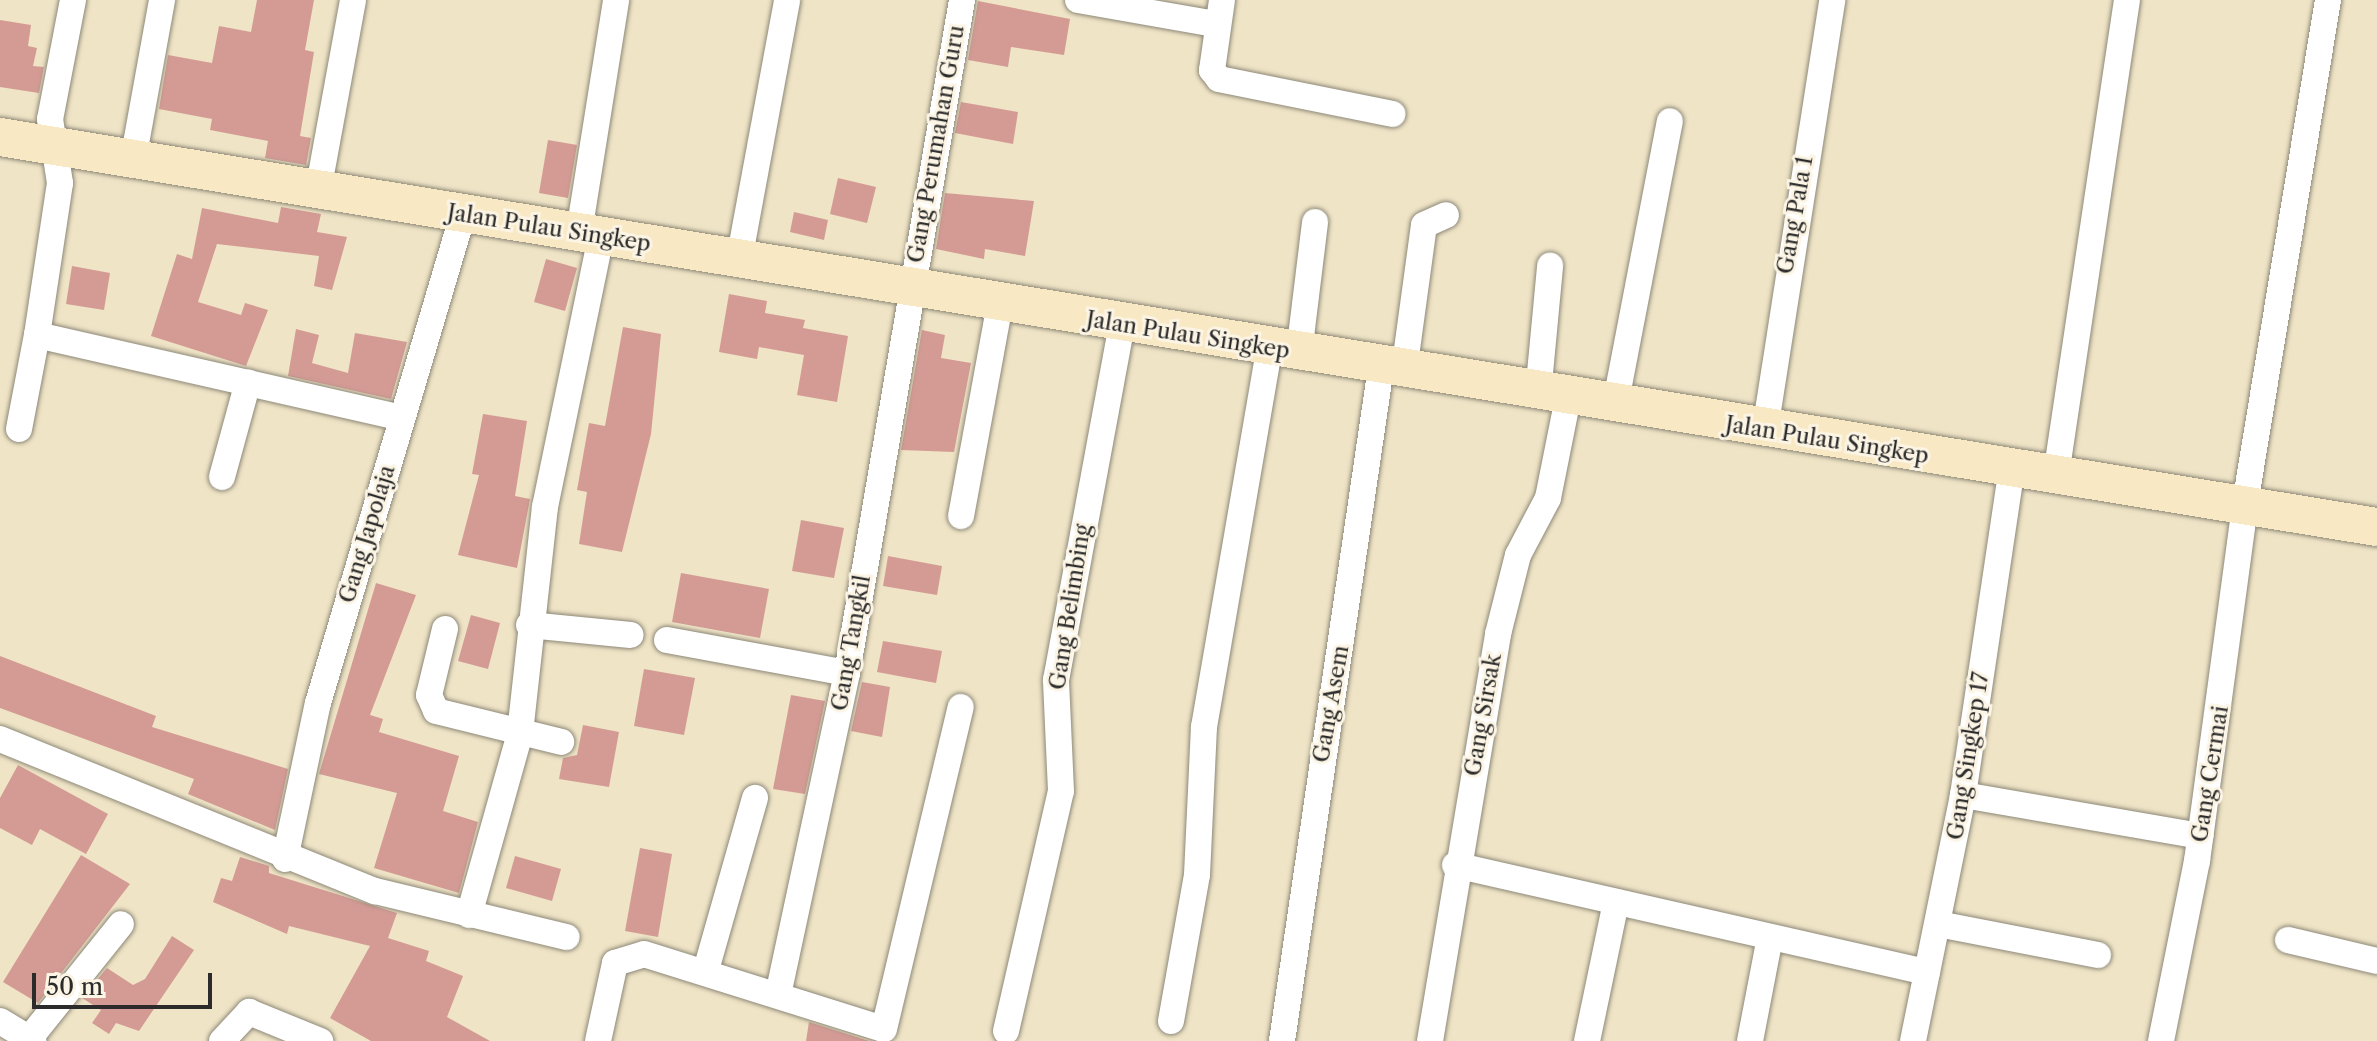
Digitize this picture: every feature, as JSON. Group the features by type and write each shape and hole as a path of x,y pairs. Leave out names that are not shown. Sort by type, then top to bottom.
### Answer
{"street":[{"path":"19,429 60,183 50,144 73,0"},
{"path":"133,160 162,0"},
{"path":"318,191 353,0"},
{"path":"469,915 520,733 529,625 590,234 616,0"},
{"path":"734,259 787,0"},
{"name":"Gang Perumahan Guru","path":"911,289 962,0"},
{"name":"Gang Pala 1","path":"1765,430 1832,0"},
{"path":"2056,475 2127,0"},
{"name":"Gang Cermai","path":"2161,1041 2200,836 2245,504 2328,0"},
{"path":"1095,2 1219,12 1212,70 1232,87 1392,114"},
{"path":"1615,406 1670,121"},
{"name":"Jalan Pulau Singkep","path":"0,137 1553,396 2377,527"},
{"name":"Gang Japolaja","path":"285,859 318,703 463,214"},
{"name":"Gang Asem","path":"1282,1041 1393,369 1424,225 1446,215"},
{"path":"1171,1021 1197,875 1204,727 1284,351 1315,222"},
{"name":"Gang Sirsak","path":"1430,1041 1455,865 1498,634 1518,555 1548,498 1553,396 1550,266"},
{"name":"Gang Tangkil","path":"778,995 847,673 911,289"},
{"path":"961,516 1000,303"},
{"name":"Gang Belimbing","path":"1006,1031 1061,791 1056,680 1122,324"},
{"path":"37,335 402,418"},
{"path":"222,477 248,382"},
{"name":"Gang Singkep 17","path":"1913,1041 1963,795 2012,469"},
{"path":"529,625 631,635"},
{"path":"445,629 429,695 436,711 561,742"},
{"path":"667,640 847,673"},
{"path":"598,1041 615,963 644,954 706,970 884,1029 961,707"},
{"path":"0,739 285,859 469,915 567,937"},
{"path":"1963,795 2200,836"},
{"path":"706,970 755,798"},
{"path":"1455,865 1616,902 1769,942 1927,972"},
{"path":"1587,1041 1616,902"},
{"path":"0,1021 31,1040 121,924"},
{"path":"1938,924 2098,955"},
{"path":"2288,940 2377,961"},
{"path":"1750,1041 1769,942"},
{"path":"222,1041 249,1012 320,1041"}],"building":[{"path":"257,0 314,0 305,50 314,52 300,136 311,138 306,165 265,158 268,141 210,130 212,119 159,109 168,55 212,63 219,26 251,32"},
{"path":"978,1 1070,19 1064,55 1011,47 1008,67 968,60"},
{"path":"0,20 31,25 28,46 37,48 33,66 44,67 39,93 0,87"},
{"path":"961,102 1018,112 1013,144 955,133"},
{"path":"548,140 577,145 568,198 539,193"},
{"path":"838,178 876,187 867,223 830,214"},
{"path":"945,193 1034,201 1025,256 985,249 984,259 936,249"},
{"path":"281,207 321,214 317,232 347,237 332,290 314,286 319,256 217,244 198,302 241,315 245,303 268,310 246,366 151,336 177,254 192,259 202,208 278,223"},
{"path":"794,212 828,220 824,240 790,232"},
{"path":"546,259 577,268 565,311 534,302"},
{"path":"72,266 110,273 104,310 66,304"},
{"path":"729,294 767,301 765,313 805,320 803,328 848,336 837,402 797,395 804,355 759,347 757,359 719,352"},
{"path":"623,327 661,334 651,434 622,552 579,544 587,492 577,490 589,423 605,426"},
{"path":"296,329 319,335 312,363 348,373 355,333 407,342 391,399 288,376"},
{"path":"922,330 945,335 941,358 971,363 954,452 901,450"},
{"path":"483,414 527,421 515,496 530,499 517,568 458,555 479,475 472,474"},
{"path":"801,520 844,528 834,578 792,571"},
{"path":"888,556 942,566 937,595 883,586"},
{"path":"681,573 769,589 760,638 672,622"},
{"path":"376,583 416,595 370,715 383,719 379,732 459,756 443,811 478,822 459,893 374,868 397,793 319,774"},
{"path":"471,615 500,623 488,669 458,661"},
{"path":"883,641 942,651 936,683 877,672"},
{"path":"0,656 156,716 152,727 288,769 275,830 188,794 194,779 0,708"},
{"path":"644,669 695,678 684,735 634,726"},
{"path":"862,682 890,687 882,737 851,731"},
{"path":"791,695 825,701 805,794 773,789"},
{"path":"583,725 619,732 609,787 559,779 563,758 577,755"},
{"path":"18,765 108,814 86,854 40,829 32,845 0,828 0,798"},
{"path":"640,848 672,854 658,937 625,931"},
{"path":"81,855 130,884 38,1003 3,982"},
{"path":"515,856 561,869 552,901 506,888"},
{"path":"240,857 269,866 269,873 397,913 388,938 429,951 426,961 463,976 447,1017 490,1041 371,1041 330,1018 370,946 289,926 287,934 213,902 221,878 232,881"},
{"path":"172,936 194,950 139,1031 116,1023 109,1034 92,1023 101,1010 82,998 107,968 133,985 145,979"},
{"path":"809,1022 869,1041 806,1041"}]}
